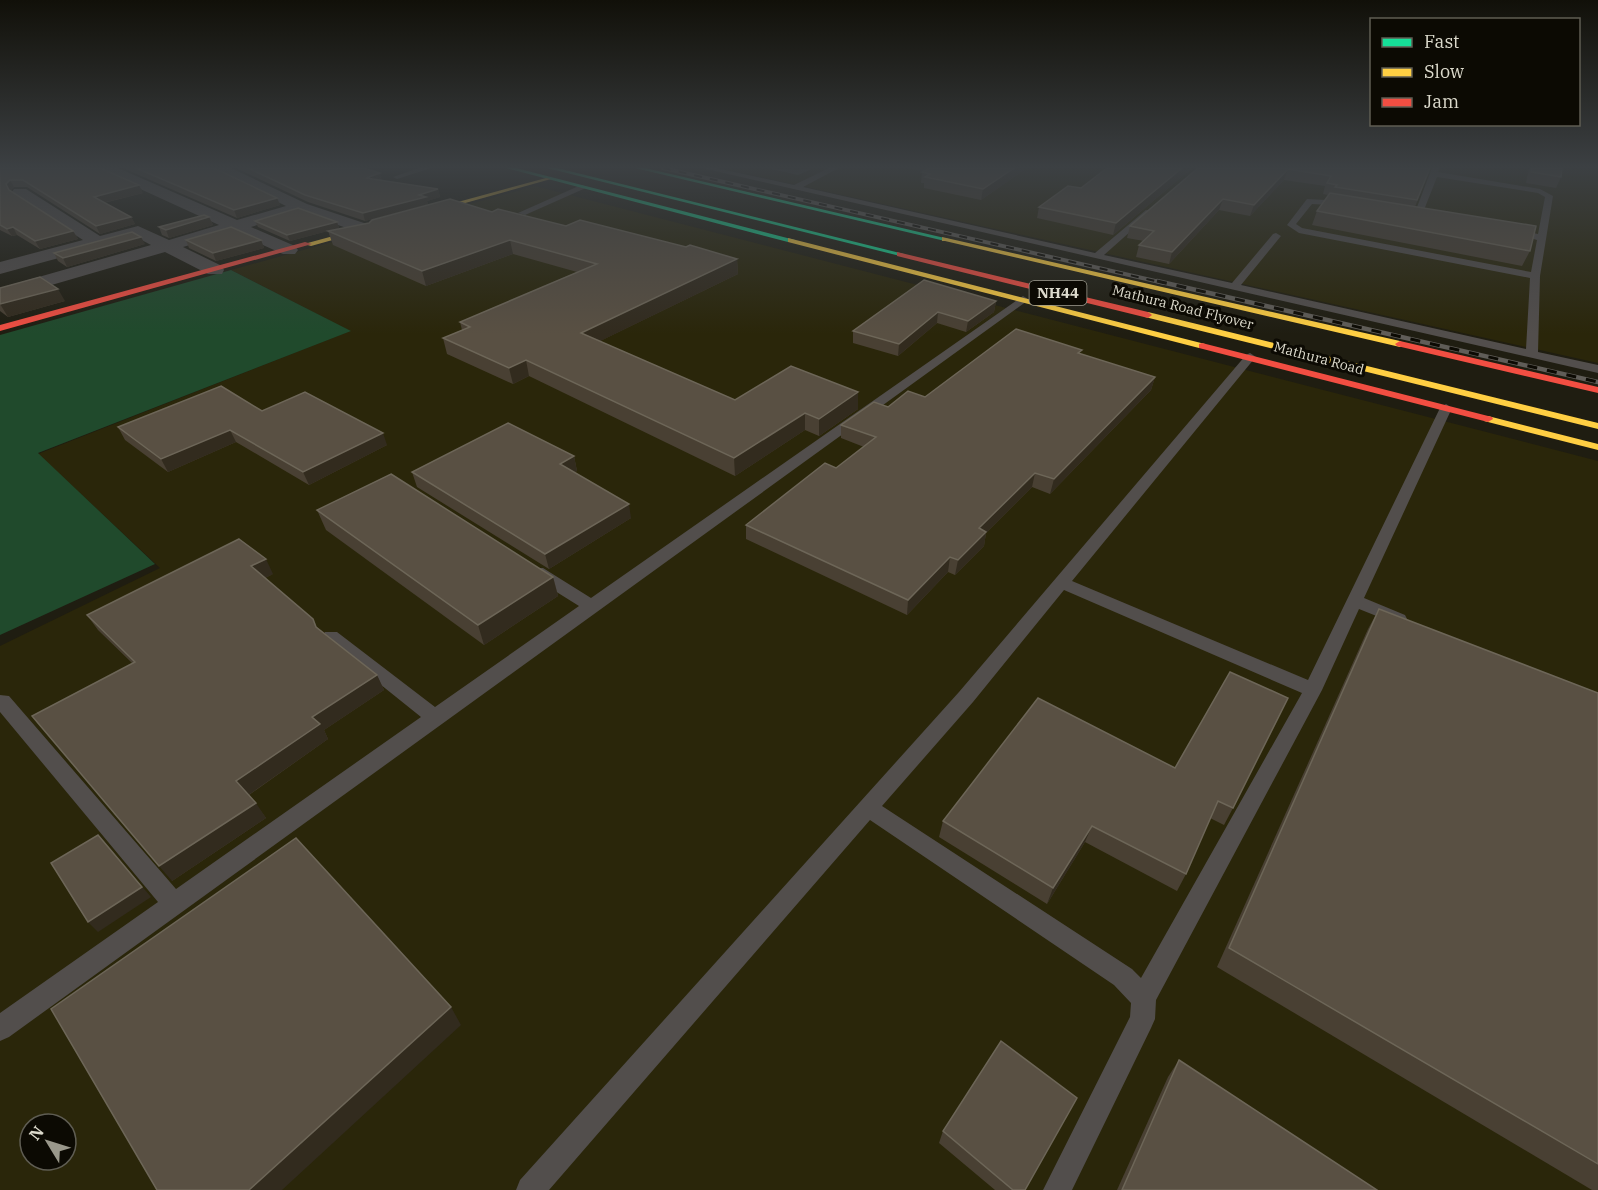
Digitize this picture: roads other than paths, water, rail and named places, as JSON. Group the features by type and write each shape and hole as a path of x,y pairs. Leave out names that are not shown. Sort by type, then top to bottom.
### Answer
{"main road":[{"path":"0,328 388,224"},
{"name":"Mathura Road","path":"727,224 1598,447"},
{"name":"Mathura Road Flyover","path":"760,224 1598,426"},
{"name":"Mathura Road Flyover","path":"829,224 1237,321"},
{"name":"Mathura Road","path":"878,224 1598,390"},
{"path":"1403,397 1598,434"}],"street":[{"path":"69,224 96,241"},
{"path":"231,224 289,250"},
{"path":"0,294 245,224"},
{"path":"348,224 367,230"},
{"path":"0,268 138,231 215,270"}],"lane":[{"path":"953,224 1598,369"},
{"path":"1097,256 1134,224"},
{"path":"1292,224 1291,225 1299,230 1535,276"},
{"path":"1532,354 1535,276 1544,224"},
{"path":"1508,231 1542,238"},
{"path":"1234,287 1276,236"},
{"path":"0,1028 1023,299"},
{"path":"530,1190 868,808 1062,583 1250,357"},
{"path":"1057,1190 1142,1019 1144,998 1313,690 1446,408"},
{"path":"521,562 592,606"},
{"path":"1062,583 1313,690"},
{"path":"1355,601 1410,623"},
{"path":"331,636 436,718"},
{"path":"2,701 174,904"},
{"path":"868,808 1123,977 1144,998"}],"railway":[{"path":"905,224 1164,283"},
{"path":"1157,281 1598,382"}]}
